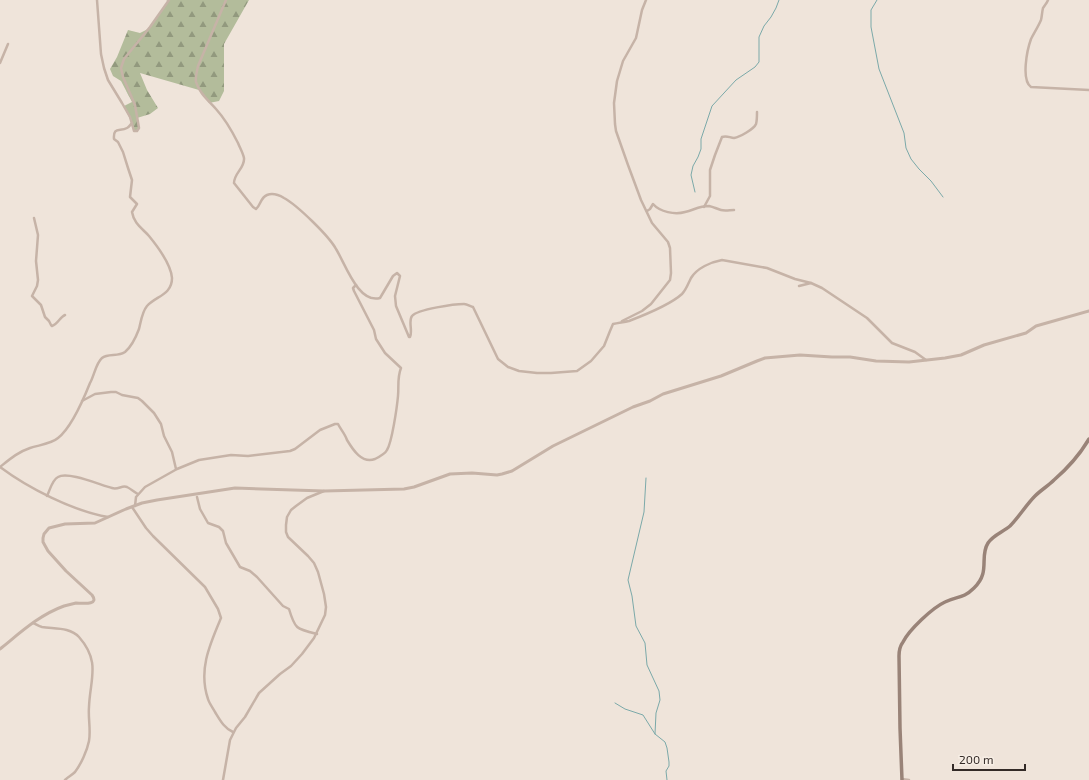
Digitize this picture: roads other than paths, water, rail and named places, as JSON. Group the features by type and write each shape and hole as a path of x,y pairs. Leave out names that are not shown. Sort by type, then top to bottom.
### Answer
{"main road":[{"path":"902,780 899,664 900,648 902,643 914,628 941,604 962,597 974,588 983,574 985,568 985,549 991,539 1011,525 1036,495 1074,462 1082,452 1089,439"}],"street":[{"path":"97,0 101,54 104,68 108,80 130,117 134,131 137,131 139,128 135,105 123,77 121,68 124,59 150,27 169,0"},
{"path":"226,0 198,66 196,81 198,87 208,101 226,121 233,132 244,157 244,162 234,180 234,183 256,210 262,198 267,194 275,194 284,197 293,204 315,225 336,249 356,286 363,293 372,298 380,298 395,274 399,274 400,276 395,296 396,306 409,337 411,334 411,318 414,314 425,309 458,304 469,305 472,307 498,359 508,367 519,371 551,373 577,371 591,361 604,346 613,324 628,321 672,300 682,294 699,269 722,260 767,268 822,288 862,315 892,343 915,352 926,360"},
{"path":"620,322 642,311 651,304 670,278 670,248 668,242 652,223 628,165 614,124 615,88 619,72 636,38 642,10 646,0"},
{"path":"1048,0 1043,8 1041,19 1031,40 1027,53 1027,82 1031,87 1089,90"},
{"path":"0,63 8,44"},
{"path":"704,207 710,196 710,170 714,155 722,137 734,138 743,135 753,128 756,124 757,112"},
{"path":"108,517 88,513 47,496 0,467 17,453 50,442 58,438 67,429 82,401 101,359 107,356 121,354 126,351 132,343 147,306 168,290 172,283 172,277 167,261 151,238 137,224 132,214 137,204 130,197 132,180 123,152 118,142 113,137 115,132 126,129 132,123"},
{"path":"647,211 653,204 656,208 678,214 699,206 708,206 723,210 734,210"},
{"path":"34,218 38,235 36,261 38,280 32,296 43,308 44,315 52,326 56,325 61,318 66,315"},
{"path":"799,286 811,283"},
{"path":"233,732 228,730 223,725 210,704 204,680 205,661 221,618 220,613 205,587 146,528 133,506 135,499 144,487 176,469 199,460 232,455 248,456 292,451 320,430 335,424 338,424 355,452 364,459 370,460 386,452 394,424 400,368 385,353 376,339 374,330 354,291 353,288 356,286"},
{"path":"0,649 33,623 56,609 76,603 89,604 94,600 94,597 48,551 43,542 43,538 46,530 52,527 66,524 95,523 133,506 157,500 235,488 324,491 404,489 414,488 450,474 502,474 512,471 553,446 663,394 721,376 765,358 800,355 850,357 876,361 909,362 961,355 984,345 1026,333 1036,326 1089,310"},
{"path":"82,401 95,394 111,392 138,398 154,413 161,424 164,436 172,452 176,469"},
{"path":"0,473 6,472"},
{"path":"47,496 54,480 57,477 65,475 115,489 122,486 126,487 138,494"},
{"path":"223,780 227,754 233,732 245,717 259,693 291,666 302,654 317,634 325,615 326,607 324,594 314,562 288,537 286,532 286,525 291,510 307,498 324,491"},
{"path":"197,497 200,509 208,523 219,527 223,531 226,543 240,567 250,571 257,577 283,606 289,609 294,624 301,630 317,634"},
{"path":"33,623 42,627 61,629 79,636 90,653 93,663 89,704 89,741 85,754 78,767 72,775 65,780"},
{"path":"902,780 909,780"}],"waterway":[{"path":"695,192 691,175 693,166 701,149 701,139 712,106 736,80 755,67 759,62 759,37 779,0"},
{"path":"877,0 871,10 871,27 879,69 904,133 906,148 911,159 943,197"},
{"path":"646,478 644,512 628,580 636,626 645,643 647,665 659,691 660,700 656,713 655,734"},
{"path":"615,703 625,709 643,715 655,734 665,742 669,762 669,766 666,771 667,780"}]}
